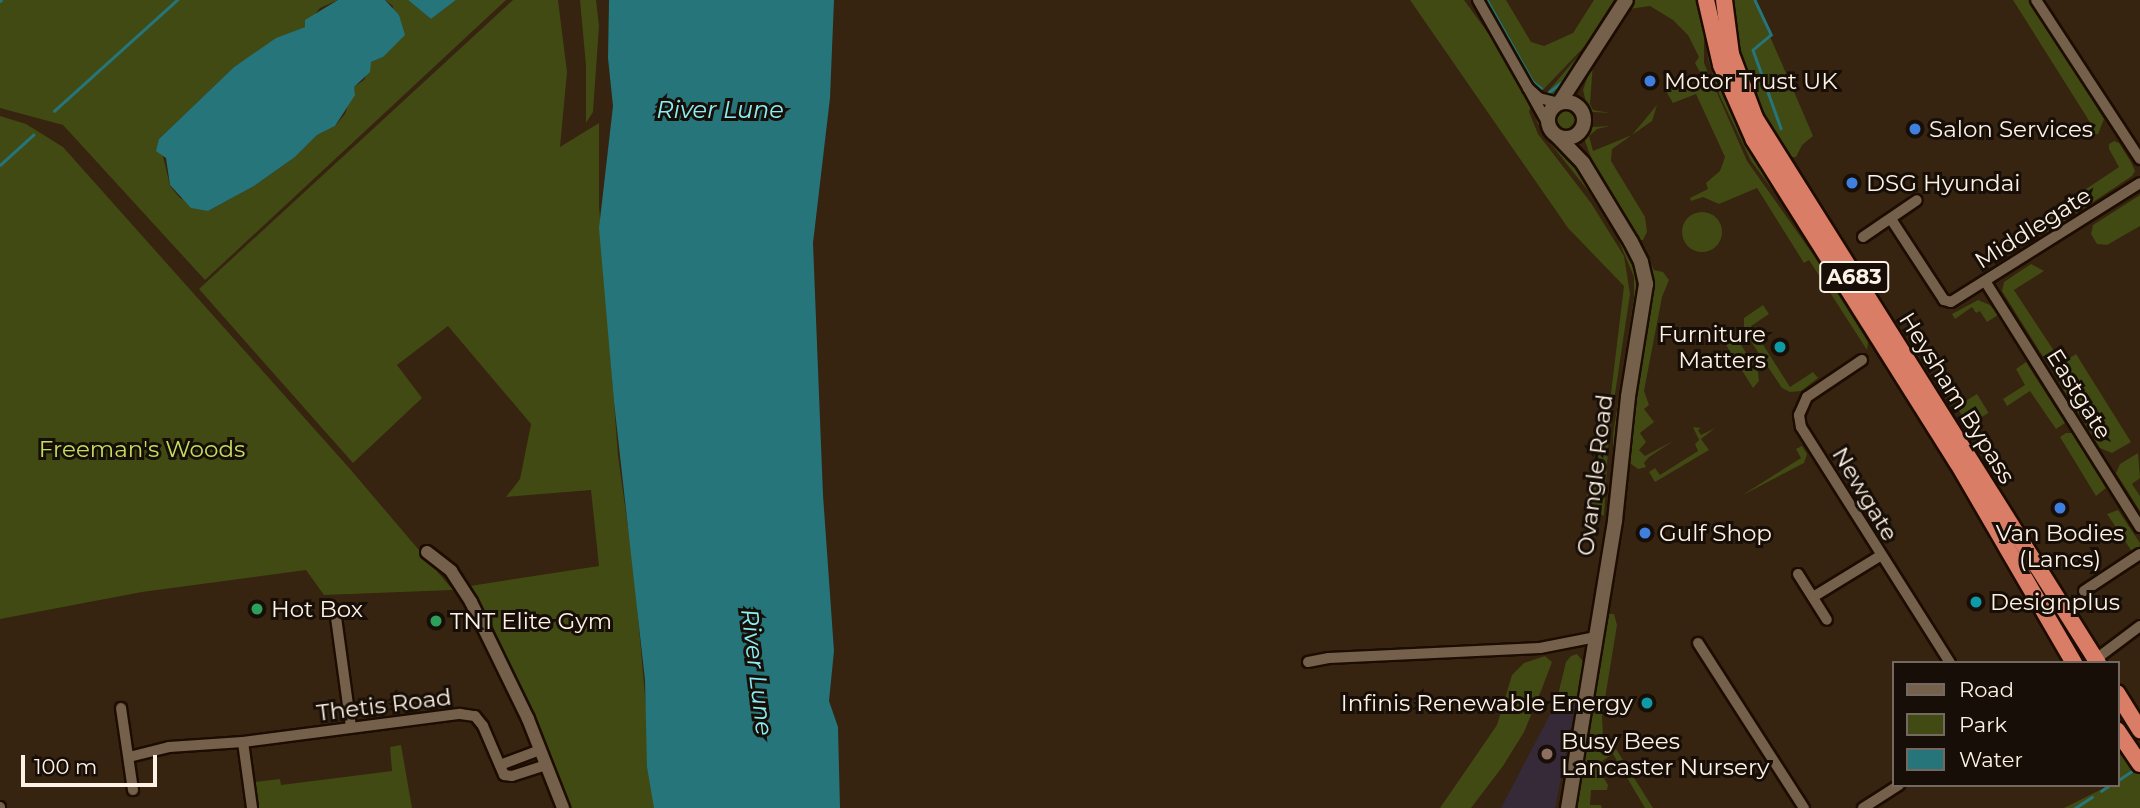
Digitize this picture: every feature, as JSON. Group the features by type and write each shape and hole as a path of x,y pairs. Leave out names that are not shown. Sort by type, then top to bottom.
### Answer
{"highway":[{"name":"Heysham Bypass","path":"1706,0 1721,65 1754,140 1957,462 2073,661"},
{"name":"Heysham Bypass","path":"1724,0 1731,54 1755,118 2041,573 2092,661"},
{"path":"2119,696 2140,730"},
{"path":"2119,713 2140,746"},
{"path":"2119,733 2140,764"}],"main road":[{"path":"1589,59 1580,86 1580,108 1584,119 1581,130 1573,137 1558,137 1548,124 1551,109 1560,103 1626,0"},
{"path":"1560,103 1571,102 1580,108"},
{"name":"Ovangle Road","path":"1581,130 1579,141 1583,163"},
{"name":"Ovangle Road","path":"1558,137 1583,163 1632,242 1641,262 1646,284 1596,637 1568,808"}],"street":[{"path":"1478,0 1548,124"},
{"path":"2036,0 2140,159"},
{"path":"1528,88 1543,100 1560,103"},
{"name":"Middlegate","path":"1891,219 1944,300 1958,299 2140,183"},
{"path":"1863,237 1917,200"},
{"name":"Eastgate","path":"1985,281 2140,527"},
{"name":"Newgate","path":"1862,360 1807,397 1801,408 1800,421 1880,556 1949,661"},
{"path":"426,552 452,571 471,602 540,750 563,808"},
{"path":"2084,591 2140,554"},
{"path":"1813,597 1880,556"},
{"path":"1798,574 1827,620"},
{"path":"335,610 351,727"},
{"path":"2094,661 2140,626"},
{"path":"1308,662 1540,648 1596,637"},
{"path":"1698,643 1804,808"},
{"path":"121,708 133,790"},
{"name":"Thetis Road","path":"129,757 169,747 243,741 460,714 474,716 483,726 500,765"},
{"path":"243,741 252,808"},
{"path":"540,750 500,765 504,775 512,776 545,765"},
{"path":"1863,808 1896,787"}],"shaded area":[{"name":"Busy Bees Lancaster Nursery","path":"1556,703 1576,704 1555,808 1501,808"}],"green space":[{"path":"0,0 338,0 320,8 305,27 277,38 234,67 159,139 170,186 180,198 208,211 254,186 295,157 317,135 335,126 345,114 354,87 364,80 371,62 383,57 393,6 385,0 408,0 431,19 456,0 506,0 205,280 63,125 0,108"},
{"path":"513,0 558,0 567,72 560,147 599,123 599,205 618,455 634,571 655,808 572,808 470,586 599,566 591,490 506,497 520,479 531,424 448,326 397,365 422,398 353,463 199,289"},
{"path":"580,0 596,0 599,26 593,112 586,123 586,66"},
{"path":"1410,0 1464,0 1499,48 1532,103 1529,112 1538,134 1591,203 1624,256 1630,294 1609,434 1604,516 1585,504 1611,393 1624,286 1568,228"},
{"path":"1483,0 1506,0 1531,42 1544,46 1573,33 1594,0 1614,0 1585,46 1540,93 1535,90"},
{"path":"1634,0 1695,0 1704,35 1704,63 1747,161 1815,257 1868,342 1867,350 1809,260 1804,263 1757,188 1719,204 1703,197 1691,201 1690,198 1708,189 1706,183 1720,171 1725,157 1696,94 1673,103 1667,93 1679,79 1698,88 1706,84 1695,63 1699,57 1688,35 1673,20 1650,6 1629,9 1593,63 1590,104 1593,110 1610,113 1593,112 1587,107 1583,90 1593,61"},
{"path":"1730,0 1754,0 1813,136 1802,145 1796,157 1788,157 1761,113 1734,45"},
{"path":"2013,0 2029,0 2104,119 2098,134 2090,134 2088,131 2093,127"},
{"path":"1707,41 1799,225 1751,161 1719,94 1708,59"},
{"path":"1588,48 1556,95 1544,96 1578,56"},
{"path":"1657,105 1652,121 1632,135"},
{"path":"1534,106 1545,134 1568,151 1634,262 1638,297 1613,460 1613,435 1634,298 1634,277 1618,239 1589,192 1547,139 1537,122"},
{"path":"1566,107 1577,114 1578,119 1571,130 1566,131 1555,124 1554,119 1561,108"},
{"name":"Freeman's Woods","path":"0,116 26,124 63,147 350,469 453,590 324,595 306,570 142,592 0,619"},
{"path":"1610,126 1597,129 1589,136 1593,151 1632,135 1612,149 1611,161 1645,217 1647,232 1643,240 1640,240 1654,270 1663,272 1669,280 1662,297 1644,391 1649,405 1644,409 1654,422 1640,433 1646,442 1639,450 1645,456 1673,441 1649,457 1644,463 1646,467 1638,469 1627,461 1652,272 1636,237 1596,172 1584,138 1592,127"},
{"path":"2114,141 2119,143 2131,162 2135,171 2132,176 2045,234 2034,234 2029,227 2119,167 2109,149 2109,144"},
{"path":"2140,195 2140,226 2107,245 2097,244 2091,234 2093,225"},
{"path":"1702,212 1716,218 1722,232 1716,246 1702,252 1688,246 1682,232 1688,218"},
{"path":"2031,264 2044,271 2014,290 2062,363 2076,354 2131,442 2112,453 2100,448 2002,291 2004,282"},
{"path":"1978,300 1990,305 1998,315 1987,322 1980,311 1976,313 1972,307 1955,319 1952,314"},
{"path":"1763,305 1769,314 1751,326 1790,387 1813,372 1818,378 1801,391 1790,392 1782,388 1744,331 1744,318"},
{"path":"1725,331 1736,337 1758,372 1759,381 1753,388 1721,337 1716,340 1714,336"},
{"path":"2026,362 2065,423 2056,429 2030,391 2007,406 2003,399 2025,385 2016,369"},
{"path":"1977,394 1989,413 1968,425 1957,407"},
{"path":"1693,427 1701,428 1698,430 1701,435 1715,428 1701,439 1709,450 1655,482 1649,472 1655,468 1660,475 1698,451 1695,444 1699,440"},
{"path":"2072,433 2106,488 2096,496 2060,437"},
{"path":"1802,446 1807,454 1804,463 1741,496 1801,458 1796,449"},
{"path":"2138,453 2140,478 2132,484 2140,496 2140,511 2116,473 2120,464"},
{"path":"2118,510 2140,543 2139,549 2133,553 2107,514"},
{"path":"1607,614 1614,614 1617,625 1602,717 1604,753 1616,749 1653,808 1645,808 1613,754 1596,765 1608,785 1607,790 1591,790 1590,805 1601,805 1602,808 1575,808"},
{"path":"1577,654 1585,664 1576,704 1556,703 1566,662"},
{"path":"1545,656 1552,662 1541,691 1524,732 1503,766 1471,808 1440,808 1497,725 1512,675 1524,663"},
{"path":"2119,743 2140,774 2140,808 2064,808 2106,787 2119,787"},
{"path":"401,745 412,808 258,808 255,782 280,779 281,785 392,771 390,747"}],"water":[{"path":"338,0 385,0 399,15 405,35 383,57 371,62 370,72 354,87 355,95 335,126 317,135 295,157 254,186 208,211 191,208 170,185 166,158 156,151 159,139 234,67 276,38 305,27 305,20"},
{"path":"408,0 456,0 431,19"},
{"name":"River Lune","path":"609,0 834,0 830,98 813,243 823,495 834,651 829,701 838,727 840,808 654,808 647,767 645,680 614,402 599,228 613,106 608,58"}],"waterway":[{"path":"54,111 177,0"},
{"path":"1487,0 1533,82 1541,88"},
{"path":"1755,0 1771,35 1753,50 1781,128"},
{"path":"1549,92 1562,82 1578,58"},
{"path":"0,165 33,135"},
{"path":"2119,780 2135,769"},
{"path":"2101,791 2107,787"},
{"path":"2075,808 2092,797"}],"place":[{"name":"Motor Trust UK","path":"1650,81"},
{"name":"Salon Services","path":"1915,129"},
{"name":"DSG Hyundai","path":"1852,183"},
{"name":"Furniture Matters","path":"1780,347"},
{"name":"Van Bodies (Lancs)","path":"2060,508"},
{"name":"Gulf Shop","path":"1645,533"},
{"name":"Designplus","path":"1976,602"},
{"name":"Hot Box","path":"257,609"},
{"name":"TNT Elite Gym","path":"436,621"},
{"name":"Infinis Renewable Energy","path":"1647,703"},
{"name":"Busy Bees Lancaster Nursery","path":"1547,754"}]}
